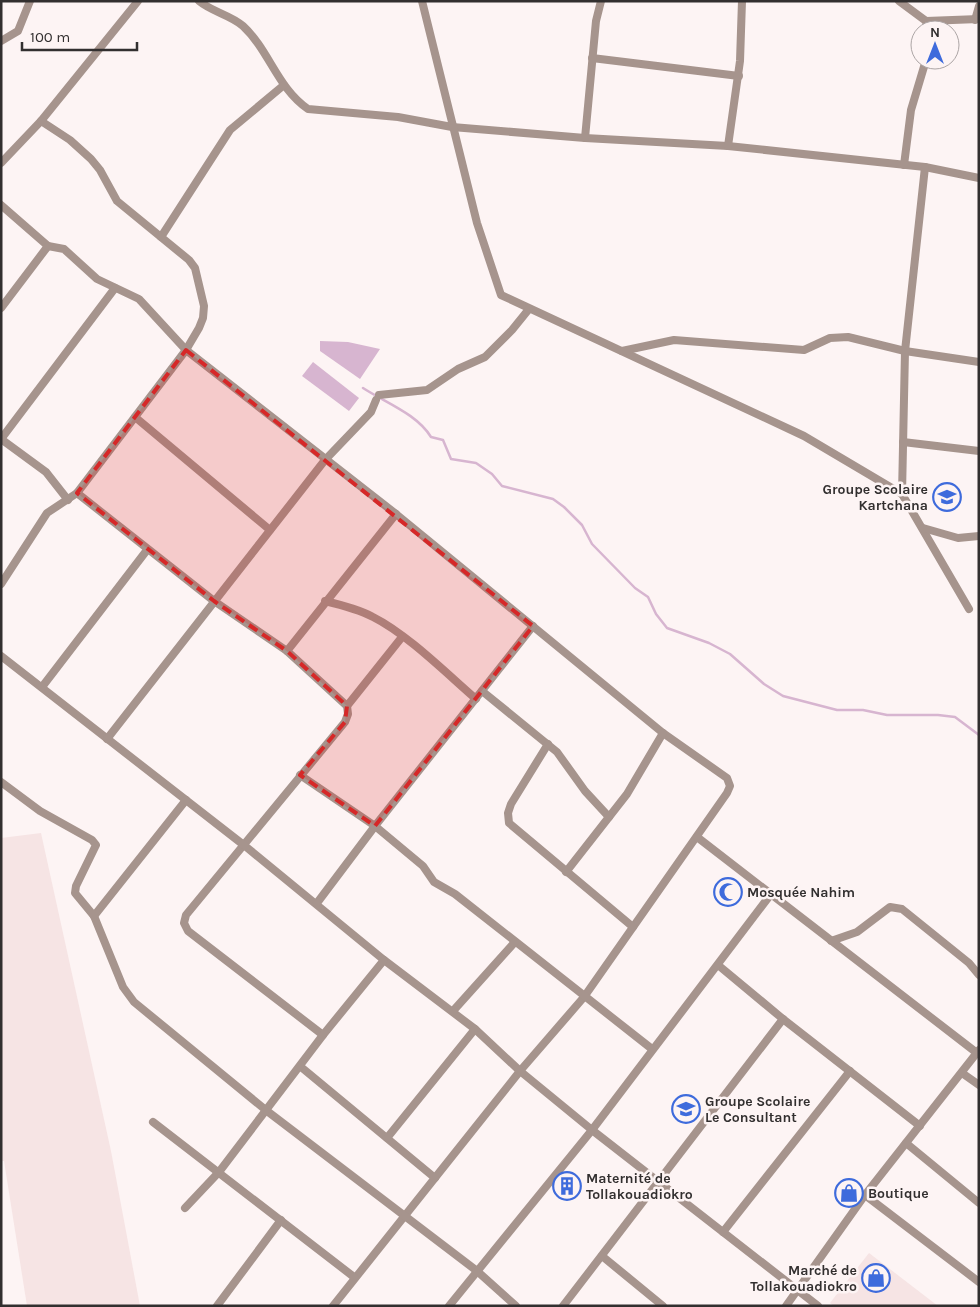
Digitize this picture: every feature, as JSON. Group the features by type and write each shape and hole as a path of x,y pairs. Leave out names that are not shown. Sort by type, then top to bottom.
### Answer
{"street":[{"path":"1,41 18,31 30,1"},
{"path":"1,163 41,120 138,1"},
{"path":"200,1 207,8 243,26 284,85 299,103 308,109 398,117 452,127 584,138 728,146 925,167 979,178"},
{"path":"422,1 477,223 501,295 804,436 902,494 969,609"},
{"path":"584,138 596,21 601,1"},
{"path":"728,146 739,76 742,1"},
{"path":"899,1 925,20"},
{"path":"960,20 977,20 979,6"},
{"path":"592,58 739,76"},
{"path":"904,166 911,110 923,70"},
{"path":"160,237 230,130 284,85"},
{"path":"1,584 48,513 77,493 186,350 203,318 204,306 198,278 195,268 189,260 117,201 100,170 91,159 70,140 41,120"},
{"path":"902,494 905,351 925,167"},
{"path":"1,205 48,246 64,249 97,279 139,299 186,350 396,514 663,733 727,778 730,786 697,837 584,997 520,1071 404,1214 333,1306"},
{"path":"1,308 48,246"},
{"path":"68,500 46,472 1,439 115,288"},
{"path":"108,739 325,460 371,412 378,397 427,390 458,369 485,357 512,330 529,309"},
{"path":"622,351 674,340 804,350 830,338 848,337 905,351 979,362"},
{"path":"135,417 270,530"},
{"path":"1,424 8,430"},
{"path":"903,442 979,451"},
{"path":"77,493 214,602 287,651 347,706 348,714 345,722 300,775 245,846 186,915 184,923 188,931 323,1035"},
{"path":"287,651 396,514"},
{"path":"923,528 958,538 979,536"},
{"path":"42,688 147,550"},
{"path":"326,601 354,608 375,617 476,699"},
{"path":"317,903 375,826 533,626"},
{"path":"347,706 402,637"},
{"path":"1,656 317,903 384,960 453,1011 520,1071 592,1130 818,1306"},
{"path":"482,691 557,752 585,791 609,817"},
{"path":"566,872 627,794 663,733"},
{"path":"548,744 512,804 508,813 509,823 566,872 634,926"},
{"path":"300,775 375,826 423,866 434,882 455,894 652,1049"},
{"path":"1,782 40,811 92,840 96,845 74,891 94,916 123,987 134,1002 267,1111 477,1271 516,1306"},
{"path":"94,916 186,800"},
{"path":"697,837 978,1052 865,1195 786,1306"},
{"path":"449,1306 592,1130 771,894"},
{"path":"831,941 857,932 890,907 902,909 969,963 979,974"},
{"path":"453,1011 514,942"},
{"path":"185,1208 219,1172 301,1067 323,1035 384,960"},
{"path":"969,963 979,968"},
{"path":"718,965 782,1019 920,1126"},
{"path":"562,1306 782,1019"},
{"path":"387,1138 475,1029"},
{"path":"301,1067 435,1178"},
{"path":"723,1232 850,1071"},
{"path":"962,1073 979,1086"},
{"path":"153,1122 354,1277"},
{"path":"906,1143 979,1203"},
{"path":"865,1195 979,1282"},
{"path":"217,1306 281,1220"},
{"path":"602,1256 663,1306"}],"highlighted area":[{"path":"186,350 533,626 375,826 300,775 345,722 347,706 287,651 214,601 77,493"}],"shaded area":[{"path":"320,341 348,342 380,349 360,379 320,351"},
{"path":"313,362 359,398 349,411 302,376"},
{"path":"41,833 111,1151 140,1306 27,1306 4,1161 1,1161 1,838"},
{"name":"Marché de Tollakouadiokro","path":"869,1253 938,1306 834,1306 830,1303"}],"waterway":[{"path":"363,388 409,415 431,437 443,440 451,459 476,463 492,474 502,486 553,499 564,507 582,525 592,544 635,588 648,597 656,614 667,628 709,643 730,654 764,684 783,696 837,710 863,710 887,715 955,717 979,735"}],"place":[{"name":"Groupe Scolaire Kartchana","path":"947,497"},
{"name":"Mosquée Nahim","path":"728,892"},
{"name":"Groupe Scolaire Le Consultant","path":"686,1109"},
{"name":"Maternité de Tollakouadiokro","path":"567,1186"},
{"name":"Boutique","path":"849,1193"},
{"name":"Marché de Tollakouadiokro","path":"876,1278"}]}
